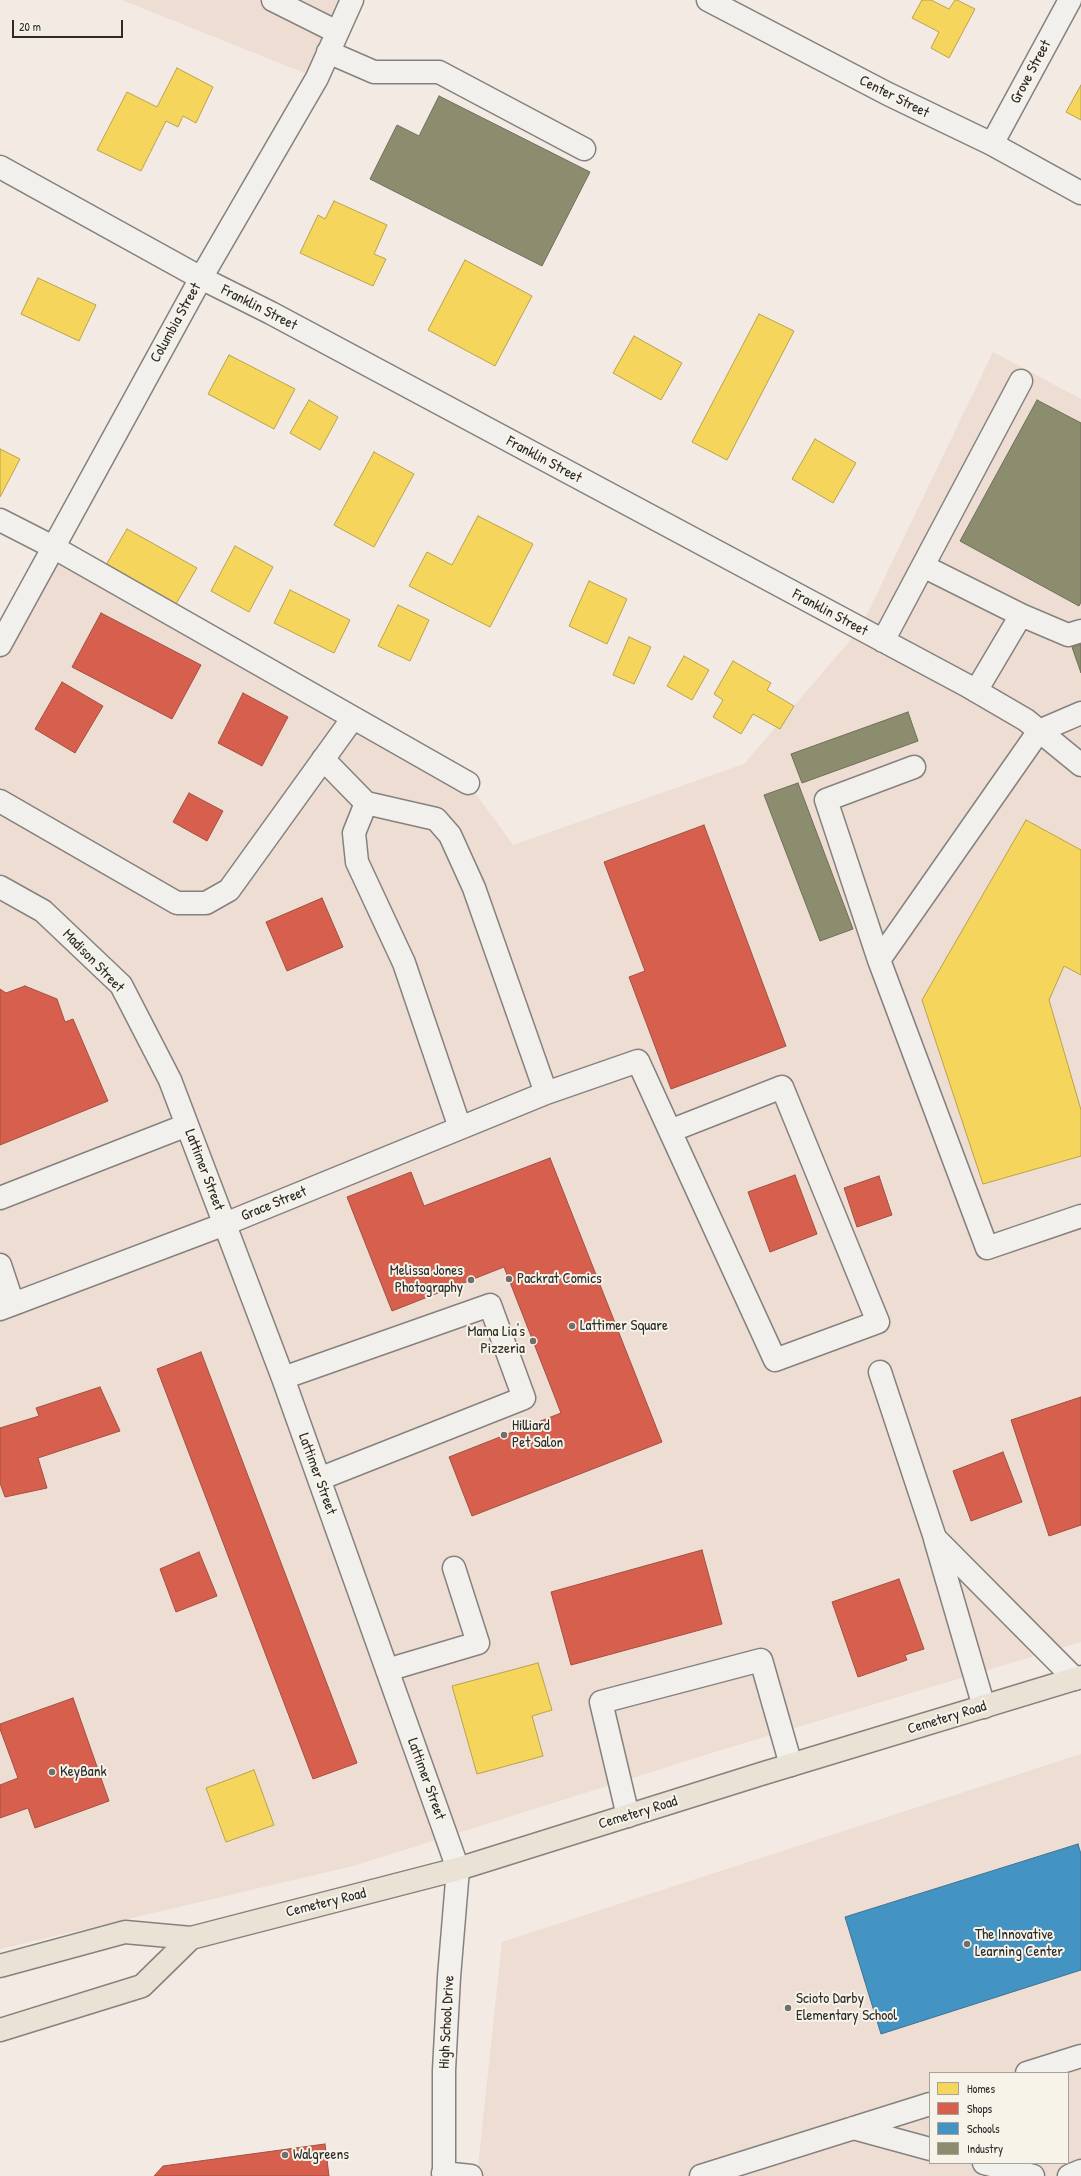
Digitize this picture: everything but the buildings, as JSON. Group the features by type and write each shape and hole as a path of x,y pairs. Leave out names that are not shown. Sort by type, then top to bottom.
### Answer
{"main road":[{"name":"Cemetery Road","path":"0,1966 125,1932 191,1938 458,1869 791,1765 1078,1678"},
{"name":"Cemetery Road","path":"0,2030 142,1986 191,1938"}],"street":[{"path":"273,0 374,72 439,72 584,149"},
{"name":"Columbia Street","path":"0,645 201,278 317,78 352,0"},
{"name":"Center Street","path":"708,0 929,115 992,144 1081,193"},
{"name":"Grove Street","path":"992,144 1070,0"},
{"name":"Franklin Street","path":"0,167 201,278 271,313 976,691 1026,720 1081,765"},
{"path":"883,641 1021,380"},
{"path":"0,520 53,547 468,783"},
{"path":"922,566 1021,615 1068,635 1081,631"},
{"path":"976,691 1021,615"},
{"path":"879,960 1039,731 1081,713"},
{"path":"0,801 177,903 206,903 229,890 353,718"},
{"path":"323,759 366,803 436,819 450,835 474,888 546,1093"},
{"path":"914,768 826,800 879,960 987,1248 1081,1216"},
{"path":"366,803 354,833 357,862 404,963 460,1128"},
{"name":"Madison Street","path":"0,888 43,911 121,985 170,1080"},
{"name":"Grace Street","path":"7,1306 225,1224 546,1093 638,1061 670,1131"},
{"name":"Lattimer Street","path":"170,1080 283,1378 458,1869"},
{"path":"782,1087 878,1322 775,1360 670,1131 782,1087"},
{"path":"0,1198 187,1125"},
{"path":"0,1265 7,1306"},
{"path":"283,1378 490,1305 524,1398 319,1479"},
{"path":"880,1372 935,1538 984,1707"},
{"path":"935,1538 1078,1678"},
{"path":"387,1670 478,1643 454,1568"},
{"path":"628,1816 601,1702 760,1660 791,1765"},
{"name":"High School Drive","path":"443,2175 444,2070 449,1977 458,1869"},
{"path":"1030,2072 1081,2056"},
{"path":"701,2176 929,2104"},
{"path":"852,2128 929,2149"},
{"path":"988,2164 1033,2176"},
{"path":"1069,2176 1081,2171"},
{"path":"443,2175 472,2176"}],"shaded area":[{"path":"122,0 352,0 317,78"},
{"path":"993,352 1081,399 1081,1642 718,1751 353,1866 0,1949 0,645 53,547 468,783 513,845 744,764 860,629"},
{"name":"Scioto Darby Elementary School","path":"1081,1754 1081,2176 477,2176 502,1942"}],"place":[{"name":"Packrat Comics","path":"509,1279"},
{"name":"Melissa Jones Photography","path":"471,1280"},
{"name":"Lattimer Square","path":"572,1326"},
{"name":"Mama Lia's Pizzeria","path":"533,1341"},
{"name":"Hilliard Pet Salon","path":"504,1435"},
{"name":"KeyBank","path":"52,1772"},
{"name":"The Innovative Learning Center","path":"967,1944"},
{"name":"Scioto Darby Elementary School","path":"788,2008"},
{"name":"Walgreens","path":"285,2155"}]}
